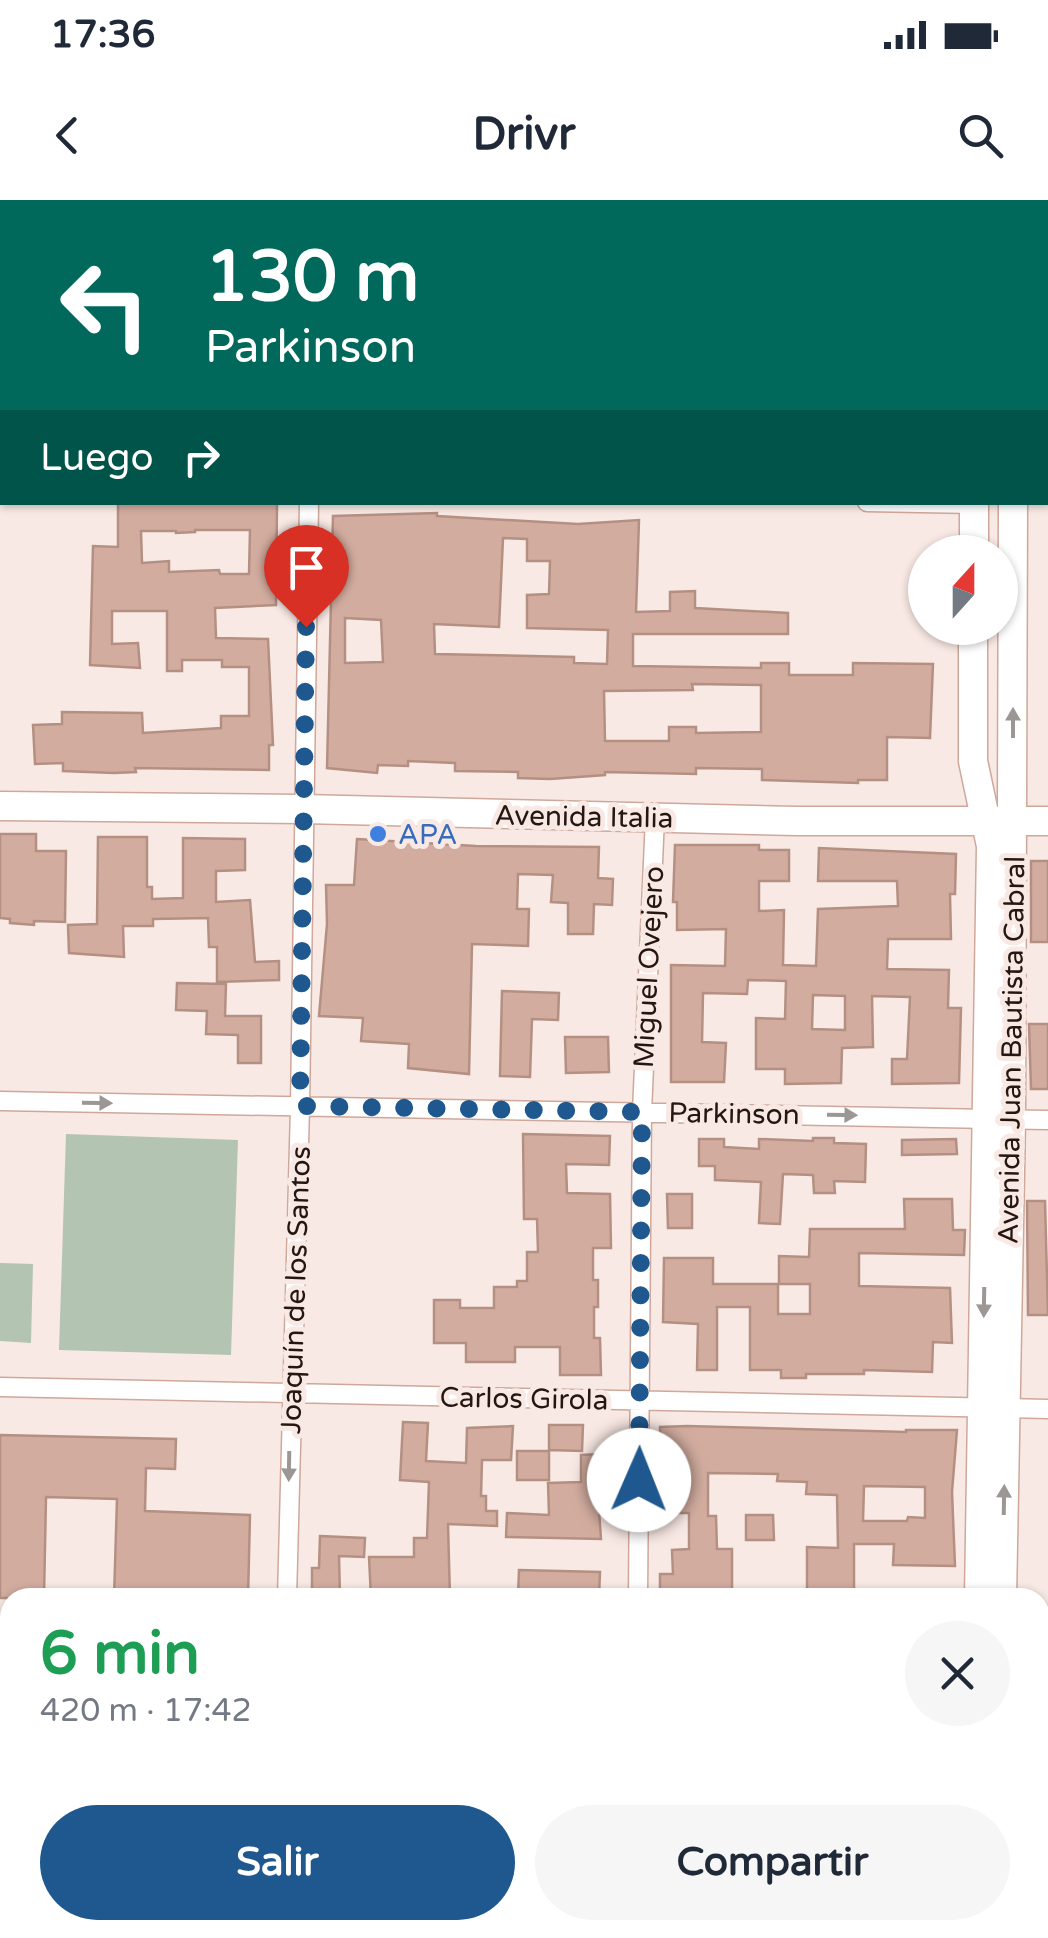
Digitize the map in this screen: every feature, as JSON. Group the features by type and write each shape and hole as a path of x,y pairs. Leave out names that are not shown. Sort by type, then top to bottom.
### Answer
{"main road":[{"path":"974,505 974,535"},
{"name":"Avenida Juan Bautista Cabral","path":"1002,1588 994,1407 999,1118 1013,821 1013,505"},
{"name":"Avenida Juan Bautista Cabral","path":"974,645 973,761 991,846 999,1118"},
{"name":"Avenida Italia","path":"0,806 1048,822"},
{"name":"Avenida Juan Bautista Cabral","path":"980,1588 994,1407"}],"street":[{"name":"Joaquín de los Santos","path":"287,1588 300,1106 309,505"},
{"name":"Miguel Ovejero","path":"638,1588 642,1112 655,817"},
{"name":"Parkinson","path":"0,1101 1048,1120"},
{"name":"Carlos Girola","path":"0,1386 1048,1408"}],"green space":[{"path":"66,1134 238,1140 231,1355 59,1350"},
{"path":"0,1263 33,1264 31,1343 0,1341"}],"building":[{"path":"118,505 277,505 276,605 215,608 216,638 268,639 273,745 269,745 269,770 135,768 136,772 114,773 63,771 63,763 35,764 33,725 62,724 62,712 142,713 143,733 221,728 221,716 249,716 249,667 222,667 222,660 182,660 182,671 167,671 167,611 112,611 112,644 138,643 140,668 90,665 93,546 118,547","holes":["250,530 249,574 220,574 219,570 169,572 169,561 142,563 141,531"]},
{"path":"437,513 578,524 639,520 636,612 670,611 670,592 695,591 695,608 788,613 788,634 633,634 633,666 761,668 761,663 789,663 789,675 853,675 853,663 933,664 930,738 887,737 887,780 858,783 762,780 762,769 696,768 696,774 605,772 550,779 518,778 518,772 455,771 455,763 408,761 408,766 378,765 377,773 327,768 333,516","holes":["503,538 527,539 527,561 550,561 549,594 527,595 527,628 608,630 607,664 574,663 574,657 435,654 434,624 499,627","345,618 381,620 383,662 345,663","692,684 761,685 761,732 696,733 696,727 669,727 669,741 605,741 604,691 693,690"]},
{"path":"0,834 36,834 36,851 66,851 65,922 34,921 34,925 0,918"},
{"path":"98,837 147,837 147,887 152,887 152,899 183,898 183,838 245,839 245,870 216,871 216,902 250,900 255,962 279,961 279,980 217,982 217,947 209,947 208,918 153,919 153,926 123,926 124,957 69,953 68,925 97,924"},
{"path":"357,839 476,846 599,847 598,878 613,879 612,905 594,904 593,934 568,934 568,903 551,902 553,875 518,874 517,909 529,909 528,946 472,944 469,1074 408,1068 409,1044 361,1041 363,1018 319,1016 327,924 326,885 354,885"},
{"path":"675,845 759,845 759,850 789,850 789,881 759,881 759,911 784,910 783,965 816,966 818,909 898,906 897,881 818,881 819,848 956,854 955,894 950,894 951,939 888,939 887,969 949,970 948,1008 961,1008 959,1083 892,1084 892,1059 907,1059 910,997 872,996 873,1047 842,1048 841,1083 785,1084 785,1069 756,1069 756,1018 785,1019 786,981 748,980 747,994 703,993 702,1042 726,1043 724,1082 671,1082 671,965 725,966 726,929 677,930 677,902 673,902","holes":["813,995 845,996 845,1030 812,1029"]},
{"path":"1031,861 1048,861 1048,942 1031,942"},
{"path":"177,983 226,984 225,1016 261,1016 261,1063 238,1063 238,1035 206,1034 207,1011 176,1010"},
{"path":"502,991 559,993 558,1020 532,1019 530,1077 500,1076"},
{"path":"1029,1024 1048,1024 1048,1089 1031,1089"},
{"path":"565,1037 608,1037 609,1072 566,1073"},
{"path":"523,1134 610,1136 609,1165 566,1164 567,1193 610,1194 611,1248 593,1248 593,1280 598,1280 594,1338 600,1338 601,1375 560,1375 560,1347 515,1347 515,1362 466,1362 466,1343 434,1343 434,1300 460,1300 460,1308 494,1308 494,1287 517,1287 517,1281 527,1281 527,1252 538,1252 537,1219 524,1219"},
{"path":"813,1138 866,1144 865,1182 834,1181 835,1193 814,1193 813,1175 783,1174 780,1224 759,1223 761,1182 715,1180 715,1166 699,1166 699,1139 724,1139 724,1147 759,1149 759,1139"},
{"path":"956,1139 957,1154 902,1155 902,1140"},
{"path":"667,1194 692,1194 692,1228 668,1228"},
{"path":"904,1199 952,1199 953,1230 965,1230 964,1255 859,1253 859,1286 950,1288 952,1343 933,1342 932,1372 864,1370 864,1374 781,1378 781,1370 750,1370 750,1307 717,1307 717,1370 697,1370 698,1324 663,1322 664,1258 713,1258 713,1284 778,1284 778,1314 810,1314 810,1284 779,1284 779,1256 809,1257 810,1229 905,1229"},
{"path":"1027,1201 1045,1201 1048,1315 1028,1315"},
{"path":"403,1422 428,1423 426,1461 466,1463 467,1428 513,1426 511,1460 482,1460 481,1496 486,1496 486,1511 497,1511 497,1526 448,1524 450,1588 371,1588 369,1557 414,1557 414,1538 427,1538 429,1482 400,1480"},
{"path":"549,1425 583,1425 582,1451 549,1450"},
{"path":"660,1427 957,1430 952,1492 955,1566 893,1565 894,1544 854,1544 854,1588 807,1588 807,1547 838,1548 837,1495 806,1494 807,1482 777,1481 778,1474 708,1473 708,1516 716,1516 717,1549 732,1549 732,1588 660,1588 660,1574 673,1574 672,1550 689,1549 689,1513 661,1513","holes":["864,1486 925,1487 925,1518 863,1521"]},
{"path":"0,1435 176,1439 175,1469 146,1468 145,1511 250,1515 248,1588 114,1588 117,1499 46,1497 44,1588 0,1588"},
{"path":"517,1451 549,1451 549,1480 517,1480"},
{"path":"600,1454 601,1481 597,1481 601,1539 506,1537 507,1513 549,1515 548,1483 581,1482 581,1455"},
{"path":"746,1515 773,1515 774,1540 746,1540"},
{"path":"320,1536 365,1538 364,1557 339,1556 340,1588 312,1588 312,1568 319,1568"},
{"path":"519,1570 600,1572 599,1588 518,1588"}],"place":[{"name":"APA","path":"378,834"}],"route":[{"path":"306,627 300,1106 642,1112 639,1480"}]}
